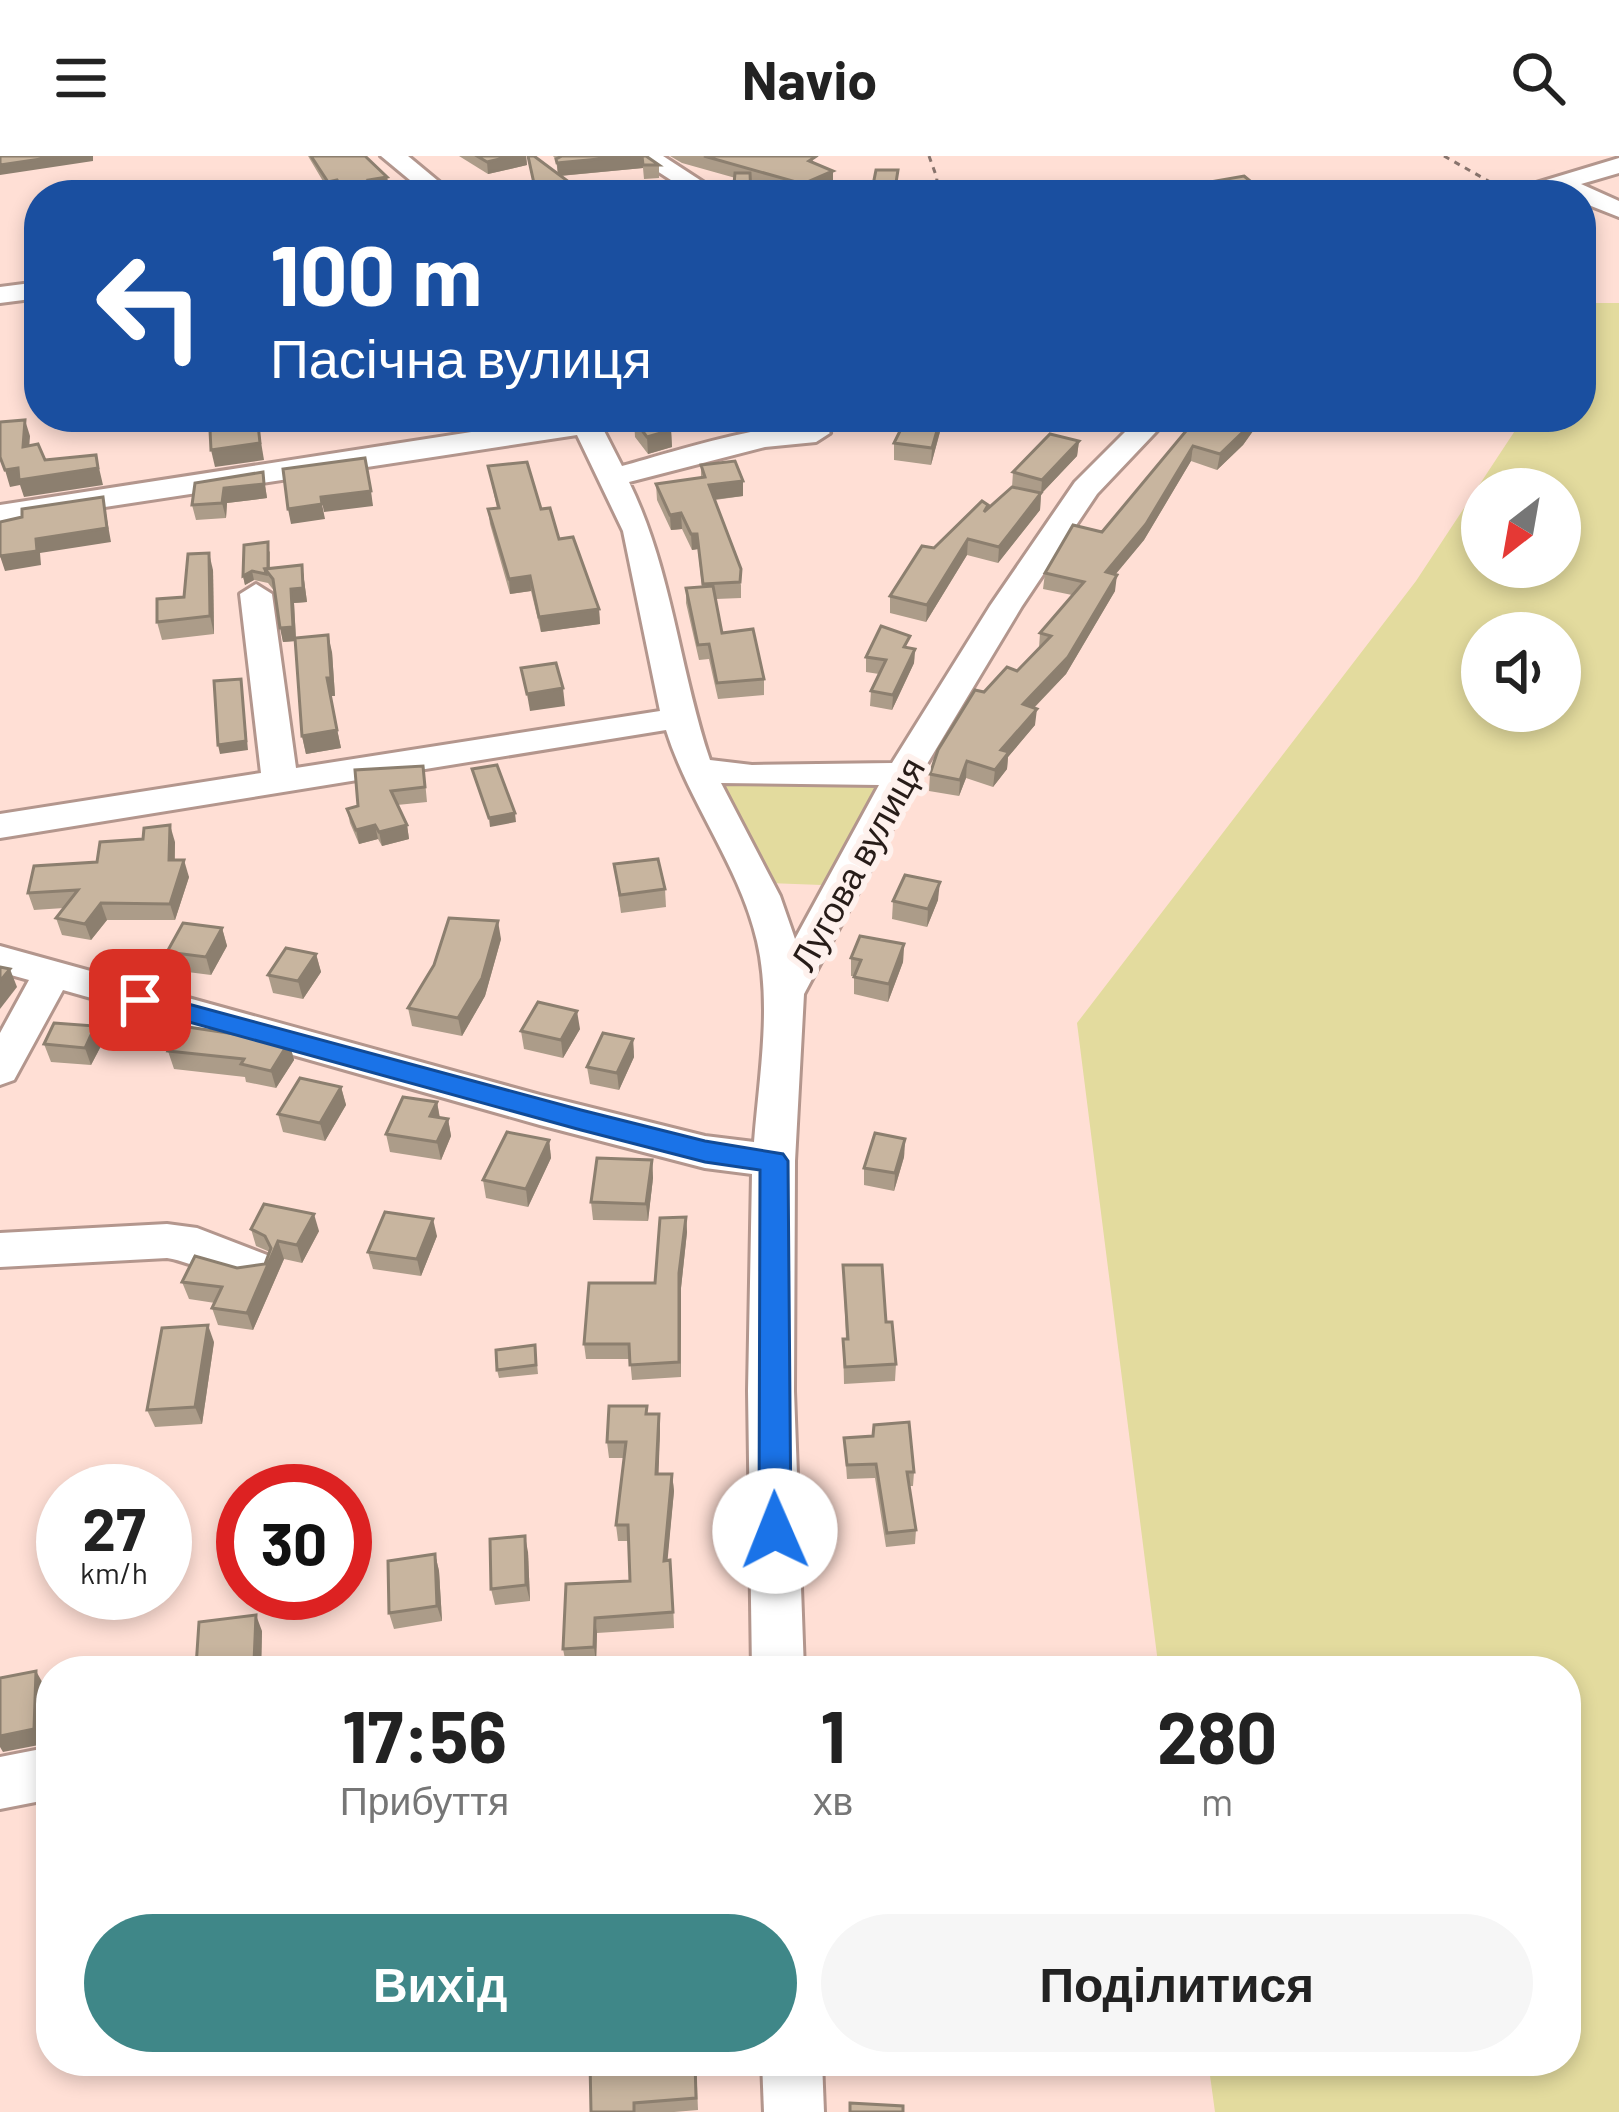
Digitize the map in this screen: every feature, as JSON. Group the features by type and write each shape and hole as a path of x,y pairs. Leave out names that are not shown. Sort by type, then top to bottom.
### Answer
{"street":[{"path":"393,156 424,180"},
{"path":"646,156 686,180"},
{"path":"1577,180 1619,165"},
{"path":"0,514 517,432"},
{"path":"591,432 638,531 679,718 696,769 761,896 776,940 784,994"},
{"name":"Лугова вулиця","path":"778,1656 771,1391 774,1161 784,994 903,774 1006,606 1086,488 1141,432"},
{"path":"612,478 764,438 816,433"},
{"path":"256,594 280,783"},
{"path":"0,826 679,718"},
{"path":"696,769 752,776 903,774"},
{"path":"761,896 783,902 809,901 843,888"},
{"path":"0,959 560,1115 705,1152 774,1161"},
{"path":"0,1070 51,975"},
{"path":"0,1250 167,1241 197,1245 250,1267"},
{"path":"0,1784 36,1776"},
{"path":"793,2076 794,2112"}],"path":[{"path":"1444,156 1490,180"}],"shaded area":[{"path":"1596,303 1619,303 1619,2112 1215,2112 1210,2076 1581,2076 1581,1656 1157,1656 1077,1023 1416,581 1461,513 1461,588 1581,588 1581,468 1490,468 1514,432 1596,432"},
{"path":"717,782 884,783 822,885 768,883"}],"building":[{"path":"0,156 61,156 0,165"},
{"path":"311,156 365,156 387,177 369,180 327,180"},
{"path":"477,156 512,156 487,162"},
{"path":"528,156 566,180 533,180"},
{"path":"562,156 630,156 557,163"},
{"path":"704,156 810,156 815,157 809,161 833,171 812,180 789,180"},
{"path":"876,170 898,170 896,180 874,180"},
{"path":"735,173 750,173 750,180 734,180"},
{"path":"24,420 23,447 38,444 45,460 96,455 98,468 19,480 18,468 5,470 0,457 0,422"},
{"path":"210,432 259,432 260,443 211,450"},
{"path":"900,432 937,432 932,448 894,443"},
{"path":"1185,432 1243,432 1220,454 1193,446 1146,524 1106,572 1117,575 1068,657 1023,704 1037,709 1001,750 1009,752 995,770 967,761 960,780 930,774 938,750 975,690 984,692 1007,667 1017,671 1051,636 1040,633 1084,582 1045,573 1073,525 1102,532"},
{"path":"1050,434 1079,441 1042,480 1013,472"},
{"path":"365,458 371,491 321,497 322,504 288,509 283,469"},
{"path":"735,461 743,481 709,485 741,569 740,582 703,584 697,534 691,534 681,513 670,515 656,484 705,477 701,465"},
{"path":"527,462 541,509 550,508 559,539 573,537 599,609 539,617 530,576 509,579 488,509 499,508 488,466"},
{"path":"263,472 264,484 224,488 222,503 192,505 195,483"},
{"path":"1012,487 1041,493 999,547 968,539 927,605 890,596 922,546 934,548 982,501 988,505 984,512"},
{"path":"103,497 107,528 36,539 37,551 0,556 0,522 22,517 22,509"},
{"path":"268,542 266,574 252,571 243,576 244,545"},
{"path":"209,553 210,616 157,622 157,599 184,597 188,554"},
{"path":"302,565 303,588 291,589 293,627 280,628 273,579 265,569"},
{"path":"713,586 722,633 753,629 764,679 717,683 709,644 698,645 686,588"},
{"path":"881,626 910,636 904,647 915,649 893,695 871,691 886,660 866,657"},
{"path":"328,635 331,678 327,678 337,730 302,736 295,638"},
{"path":"556,663 563,688 527,694 521,668"},
{"path":"241,679 246,741 218,745 214,681"},
{"path":"497,765 515,813 489,818 472,769"},
{"path":"423,766 425,787 391,791 407,825 379,832 375,825 356,830 347,809 358,806 355,770"},
{"path":"170,825 169,860 184,860 170,904 101,903 85,924 56,918 78,890 28,893 34,866 97,862 100,842 143,839 144,828"},
{"path":"658,859 665,889 620,895 614,864"},
{"path":"905,875 940,882 928,909 893,901"},
{"path":"449,918 498,921 482,978 458,1018 408,1008 434,965"},
{"path":"183,923 222,928 206,957 167,952"},
{"path":"860,936 904,944 889,984 854,977 861,960 851,958"},
{"path":"286,948 316,954 298,981 268,975"},
{"path":"538,1002 577,1011 561,1040 521,1031"},
{"path":"54,1023 95,1026 85,1048 44,1044"},
{"path":"181,1026 289,1042 271,1071 241,1064 244,1059 168,1051"},
{"path":"603,1033 633,1039 617,1073 587,1067"},
{"path":"300,1078 341,1087 320,1123 278,1114"},
{"path":"403,1097 437,1102 430,1116 448,1119 437,1142 386,1134"},
{"path":"507,1132 549,1140 526,1189 483,1180"},
{"path":"875,1133 905,1139 895,1173 864,1168"},
{"path":"597,1158 652,1160 646,1204 591,1202"},
{"path":"264,1204 314,1214 297,1245 278,1241 247,1313 212,1308 222,1287 182,1282 195,1256 237,1268 265,1264 271,1248 265,1236 251,1229"},
{"path":"385,1212 433,1219 417,1259 368,1252"},
{"path":"686,1217 679,1273 679,1362 630,1365 629,1344 584,1344 589,1283 655,1283 660,1218"},
{"path":"843,1265 882,1265 886,1322 892,1322 896,1364 845,1367"},
{"path":"208,1325 195,1407 147,1410 162,1328"},
{"path":"535,1345 536,1365 497,1370 496,1350"},
{"path":"609,1406 647,1406 646,1414 659,1414 656,1474 672,1474 664,1561 670,1560 673,1612 595,1618 594,1647 563,1649 566,1584 630,1581 628,1525 616,1525 626,1442 607,1442"},
{"path":"909,1422 914,1472 907,1472 916,1530 887,1533 876,1464 847,1465 844,1438 873,1436 874,1425"},
{"path":"525,1536 526,1585 491,1589 490,1539"},
{"path":"435,1554 437,1606 389,1613 388,1561"},
{"path":"256,1620 254,1656 197,1656 199,1622"},
{"path":"36,1671 34,1729 0,1736 0,1678"},
{"path":"590,2076 695,2076 696,2098 634,2103 634,2112 591,2112"},
{"path":"850,2103 903,2106 903,2112 850,2112"}],"route":[{"path":"140,1000 705,1152 774,1161 771,1391 775,1531"}]}
